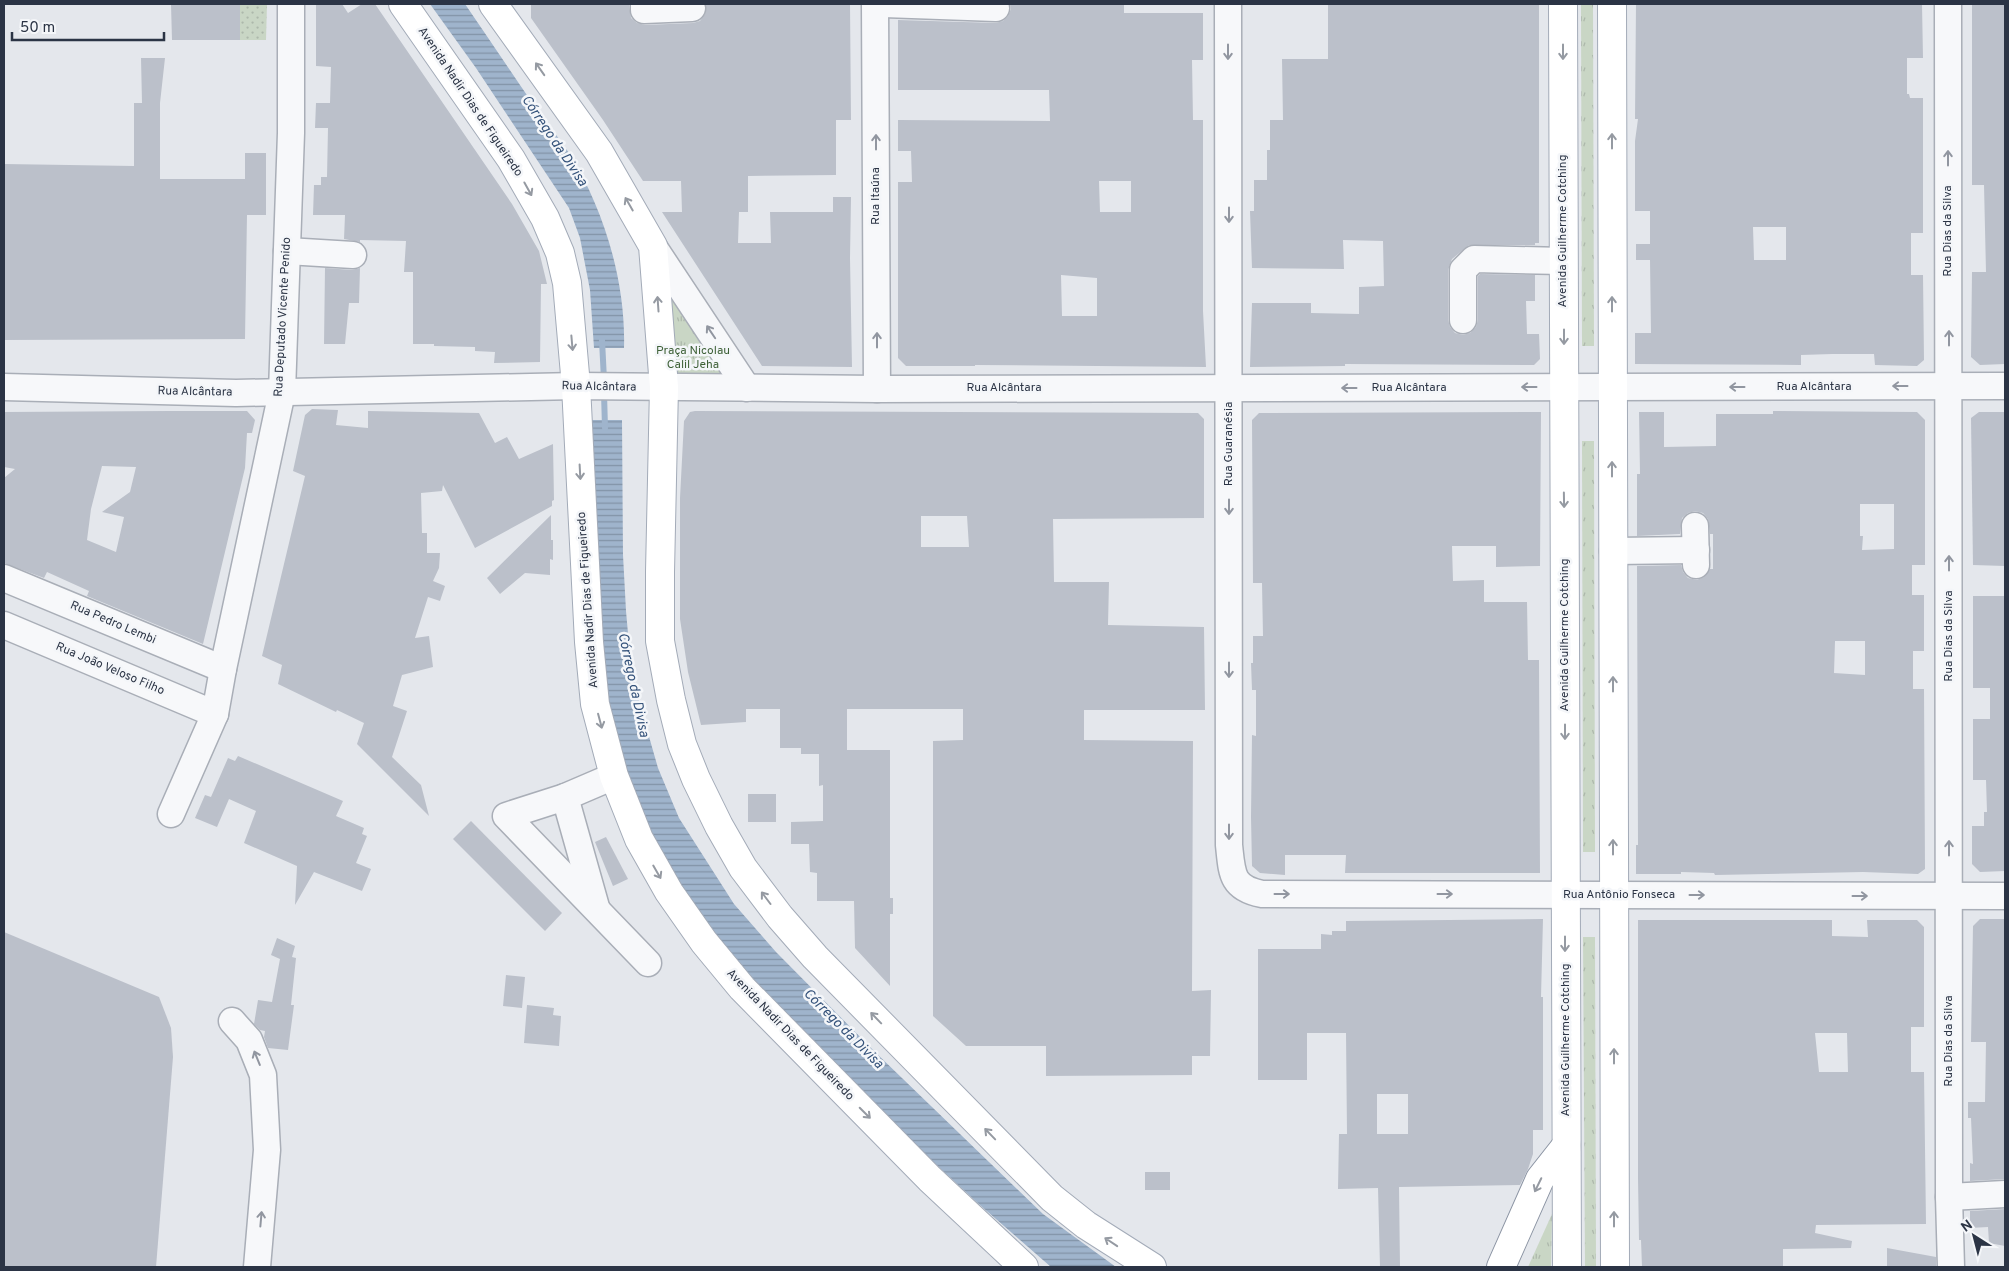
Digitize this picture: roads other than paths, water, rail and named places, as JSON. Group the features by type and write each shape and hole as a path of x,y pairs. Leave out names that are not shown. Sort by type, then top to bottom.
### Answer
{"main road":[{"name":"Avenida Nadir Dias de Figueiredo","path":"403,4 511,159 549,227 560,253 586,386 589,642 595,704 614,776 639,840 669,892 704,942 742,988 930,1179 1024,1267"},
{"path":"493,4 599,152 653,246 651,387 660,572 660,641 671,700 682,744 696,779 719,826 743,868 780,917 815,958 1052,1198 1094,1230 1152,1267"},
{"name":"Avenida Guilherme Cotching","path":"1563,4 1567,1267"},
{"path":"1612,4 1615,1267"},
{"path":"1501,1267 1540,1179 1566,1146"}],"street":[{"name":"Rua Deputado Vicente Penido","path":"171,814 215,714 282,392 291,133 291,4"},
{"path":"644,4 644,10 692,8"},
{"name":"Rua Itaúna","path":"875,4 877,388"},
{"path":"884,4 996,8"},
{"name":"Rua Guaranésia","path":"1228,4 1229,845 1231,866 1236,883"},
{"name":"Rua Dias da Silva","path":"1948,4 1949,1196 1951,1267"},
{"path":"653,246 747,388"},
{"path":"287,251 353,255"},
{"path":"1463,320 1463,270 1474,259 1563,261"},
{"name":"Rua Alcântara","path":"4,387 200,393 586,386 747,388 1612,388 2005,386"},
{"path":"1613,551 1696,547"},
{"name":"Rua Pedro Lembi","path":"4,578 223,669"},
{"name":"Rua João Veloso Filho","path":"4,625 215,714"},
{"path":"614,776 566,797 506,816 648,963"},
{"path":"566,797 596,908"},
{"name":"Rua Antônio Fonseca","path":"1236,883 1248,891 1262,894 2005,896"},
{"path":"232,1020 250,1040 263,1075 267,1150 257,1267"},
{"path":"1949,1196 2005,1194"}],"water":[{"path":"430,4 465,4 569,153 593,198 610,247 617,272 621,298 624,348 594,348 590,290 580,238 569,208 476,68"},
{"path":"590,420 622,420 623,555 631,667 658,768 679,818 734,904 776,952 874,1051 1043,1214 1116,1267 1051,1267 981,1206 889,1121 744,979 659,859 598,695"}],"waterway":[{"name":"Córrego da Divisa","path":"602,340 604,380"},
{"name":"Córrego da Divisa","path":"604,393 605,428"}],"park label":[{"name":"Praça Nicolau Calil Jeha","path":"693,358"}]}
